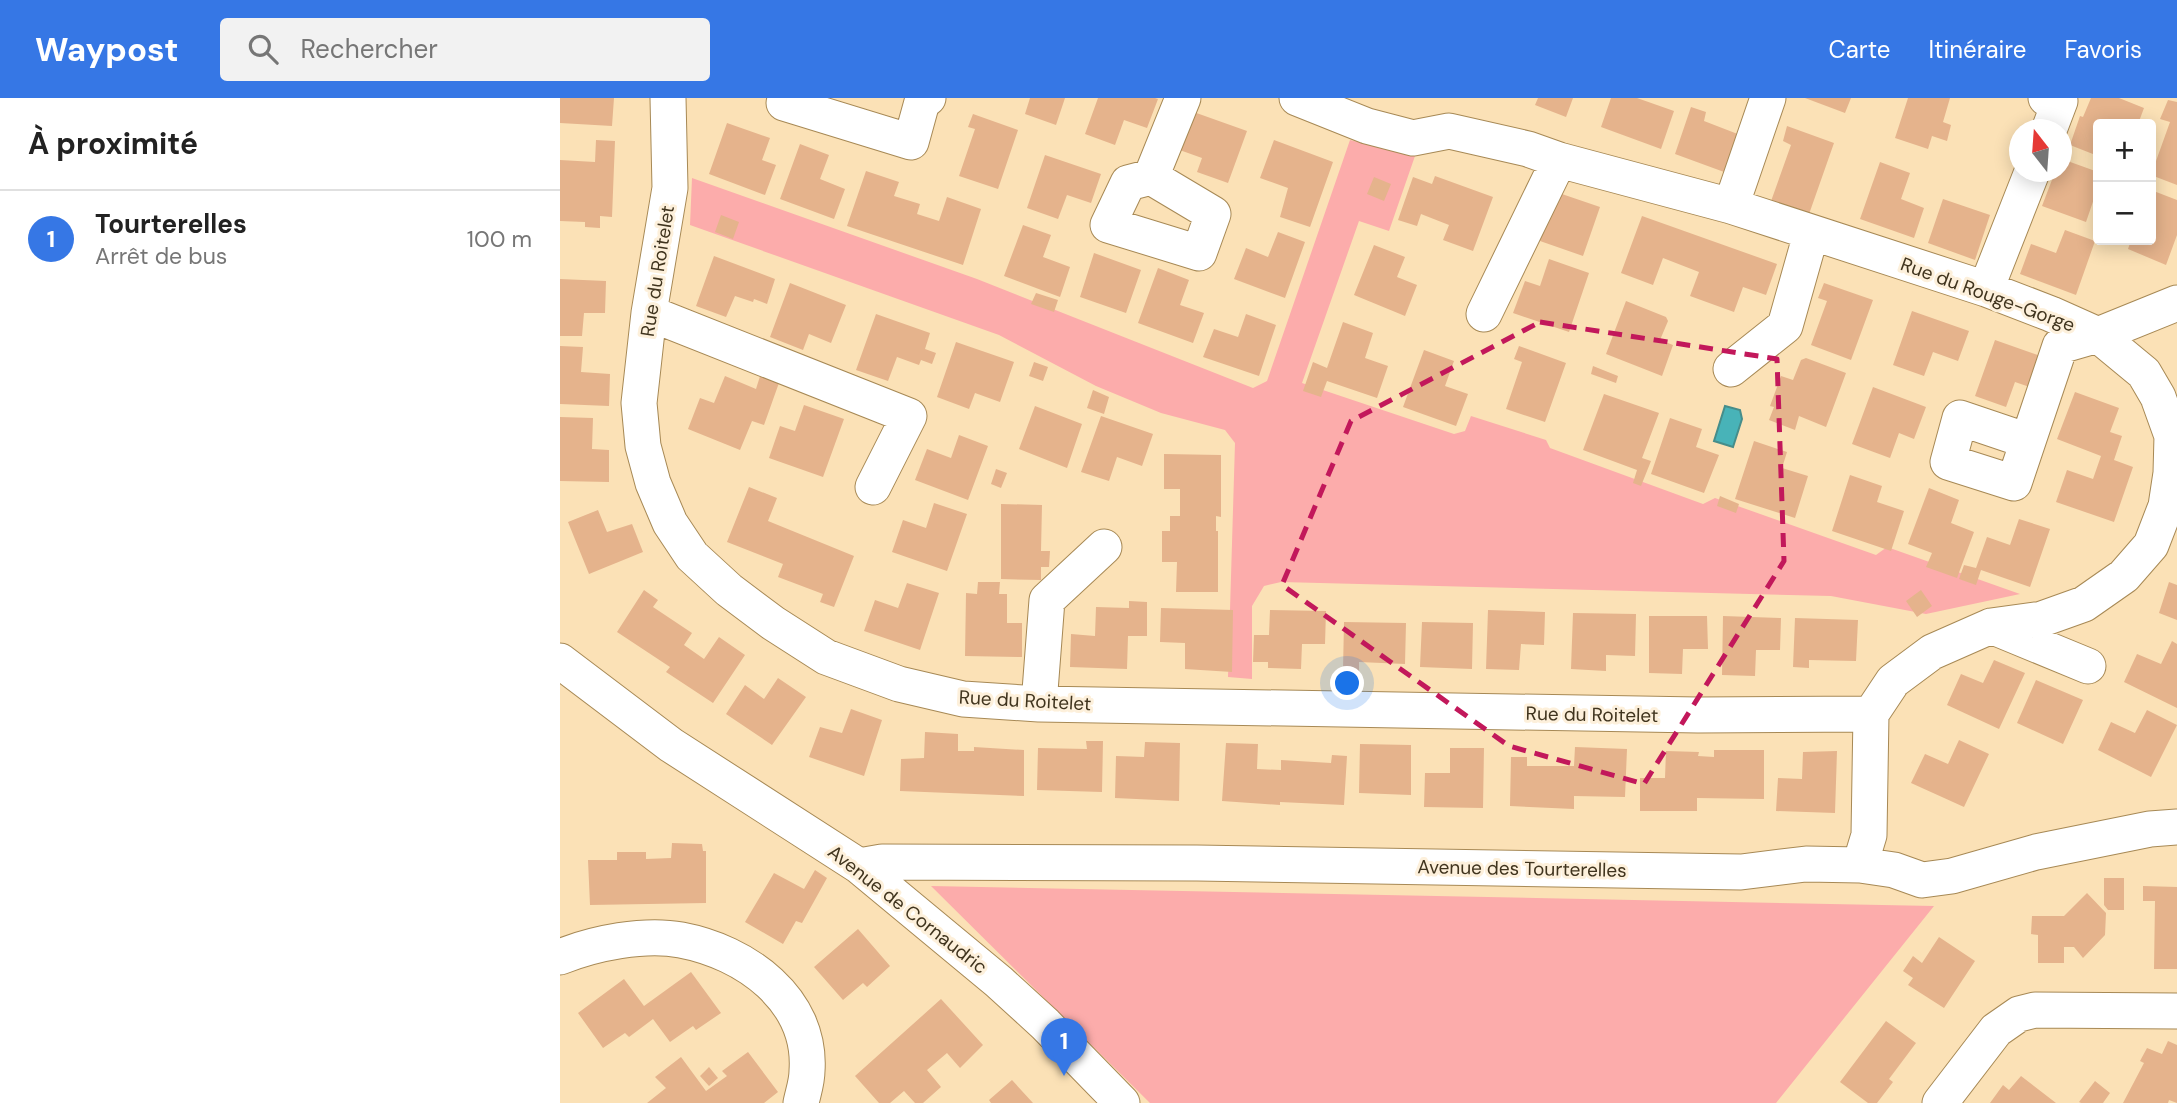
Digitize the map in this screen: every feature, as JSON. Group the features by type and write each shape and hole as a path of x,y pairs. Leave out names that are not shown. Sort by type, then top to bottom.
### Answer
{"street":[{"name":"Rue du Roitelet","path":"668,98 670,188 649,313 639,402 643,446 653,483 670,523 692,556 729,590 762,615 826,657 899,684 964,699 1039,704 1684,715 1871,714"},
{"path":"786,98 784,103 911,142 920,99"},
{"path":"1151,177 1183,98"},
{"name":"Rue du Rouge-Gorge","path":"1297,98 1367,126 1413,138 1449,131 1528,149 1559,160 1731,206 1986,289 2051,314 2098,335 2144,373 2158,397 2172,436 2171,473 2166,506 2151,545 2124,576 2084,604 2042,619 1991,626 1932,652 1893,681 1871,714"},
{"path":"1731,206 1768,98"},
{"path":"2046,98 2060,101 2053,119"},
{"path":"1484,314 1559,160"},
{"path":"1986,289 2028,182"},
{"path":"1731,369 1785,326 1811,234"},
{"path":"2028,441 2060,345 2098,335 2177,303"},
{"path":"649,313 909,416 873,487"},
{"path":"1039,704 1047,600 1104,547"},
{"path":"1991,626 2088,666"},
{"name":"Avenue de Cornaudric","path":"560,661 671,745 859,866 999,982 1045,1024 1122,1103"},
{"name":"Avenue de Cornaudric","path":"560,689 671,745"},
{"path":"1860,864 1869,835 1871,714"},
{"name":"Avenue des Tourterelles","path":"859,866 882,862 1197,863 1741,872 1806,864 1860,864 1894,870 1922,880 1952,876 2036,852 2177,827"},
{"path":"560,957 576,950 639,938 681,940 726,954 765,977 786,998 804,1035 808,1070 801,1103"},
{"path":"1940,1103 1996,1030 2019,1014 2035,1010 2177,1011"}],"highlighted area":[{"path":"1540,322 1777,359 1784,561 1644,784 1509,746 1282,585 1351,421"}],"shaded area":[{"path":"1350,140 1415,156 1389,231 1359,221 1302,383 1454,434 1465,431 1471,416 1546,440 1550,448 1703,504 1715,498 1876,555 1887,547 2020,594 1926,614 1831,596 1281,582 1264,586 1252,606 1252,679 1228,677 1235,443 1225,430 1161,413 1096,386 999,335 690,225 692,178 977,279 1253,388 1267,381"},
{"path":"931,886 1934,906 1776,1103 1150,1103"}],"water":[{"path":"1725,406 1740,410 1742,419 1733,447 1714,441"}],"building":[{"path":"560,98 614,98 612,126 560,123"},
{"path":"1030,98 1065,98 1056,125 1025,114"},
{"path":"1098,98 1158,99 1147,128 1124,120 1115,145 1085,134"},
{"path":"1538,98 1573,98 1566,117 1535,105"},
{"path":"1611,98 1637,98 1674,111 1661,149 1601,127"},
{"path":"1805,98 1851,98 1845,113"},
{"path":"1908,98 1950,98 1943,122 1951,125 1947,141 1932,136 1928,149 1895,138"},
{"path":"2091,98 2119,98 2144,108 2140,119 2093,119 2093,154 2072,146 2080,116 2083,117"},
{"path":"2168,100 2177,102 2177,185 2156,177 2156,161 2170,122 2160,119"},
{"path":"1691,107 1706,112 1704,121 1748,138 1735,176 1675,154"},
{"path":"1188,110 1247,131 1228,183 1197,172 1202,158 1174,148"},
{"path":"973,114 1018,130 998,189 959,176 975,129 968,127"},
{"path":"727,123 770,138 762,160 776,165 765,195 709,174"},
{"path":"1787,126 1834,143 1808,217 1770,204 1791,145 1783,141"},
{"path":"596,140 615,141 612,217 600,216 600,228 585,227 585,222 560,221 560,160 595,162"},
{"path":"1274,140 1333,162 1310,227 1280,217 1288,188 1260,178"},
{"path":"800,144 829,155 820,179 845,189 834,219 780,199"},
{"path":"1045,155 1101,174 1091,203 1067,195 1058,219 1027,208"},
{"path":"1880,162 1910,173 1901,199 1924,208 1914,238 1860,219"},
{"path":"2072,163 2093,170 2093,202 2086,222 2042,206 2051,182 2072,182"},
{"path":"866,171 899,182 894,196 920,204 917,214 939,221 947,197 981,209 963,265 847,226"},
{"path":"1435,176 1493,197 1473,251 1443,240 1449,225 1421,214 1417,226 1398,220 1413,177 1432,184"},
{"path":"1374,177 1391,184 1384,201 1367,194"},
{"path":"1556,192 1600,207 1583,256 1540,241"},
{"path":"2156,192 2177,200 2177,235 2166,265 2128,249 2129,245 2156,245"},
{"path":"1943,199 1990,215 1975,260 1928,243"},
{"path":"721,215 739,222 733,239 715,232"},
{"path":"1642,216 1777,264 1766,295 1743,287 1734,312 1690,296 1699,272 1663,258 1653,285 1621,273"},
{"path":"1023,225 1051,235 1043,257 1070,267 1060,297 1004,276"},
{"path":"2065,230 2093,240 2076,295 2020,274 2031,244 2056,253"},
{"path":"1278,232 1305,242 1285,298 1234,279 1246,248 1268,257"},
{"path":"1374,245 1405,257 1397,277 1417,285 1405,316 1354,295"},
{"path":"1094,253 1141,270 1126,313 1080,297"},
{"path":"714,256 775,279 767,304 735,296 726,317 696,306"},
{"path":"1549,259 1589,273 1569,332 1513,313 1525,281 1540,286"},
{"path":"1158,268 1189,280 1180,305 1204,313 1193,343 1138,323"},
{"path":"560,279 606,281 605,313 584,313 582,336 560,336"},
{"path":"790,283 846,305 831,343 809,334 803,350 770,337"},
{"path":"1824,283 1873,300 1851,360 1811,345 1827,301 1818,298"},
{"path":"1036,293 1058,300 1054,312 1031,304"},
{"path":"1626,301 1666,317 1668,321 1660,340 1673,345 1662,376 1606,354"},
{"path":"1912,311 1969,331 1958,361 1933,352 1924,376 1893,365"},
{"path":"876,314 930,333 925,349 936,353 932,364 921,360 919,365 897,357 888,381 856,370"},
{"path":"1246,314 1276,325 1259,376 1203,357 1214,329 1238,337"},
{"path":"1343,322 1373,333 1365,358 1388,366 1377,398 1327,381 1321,397 1303,391 1313,362 1327,368"},
{"path":"1995,340 2049,359 2038,390 2015,382 2006,407 1975,396"},
{"path":"956,342 1014,362 1000,402 975,393 969,409 937,397"},
{"path":"560,346 583,347 581,372 610,374 609,406 560,404"},
{"path":"1519,346 1566,363 1545,422 1506,409 1522,362 1514,359"},
{"path":"1424,350 1454,361 1445,386 1468,394 1456,426 1403,407"},
{"path":"1806,358 1846,373 1826,427 1799,416 1795,430 1769,420 1774,407 1770,406 1781,376 1793,380 1801,360"},
{"path":"1034,362 1048,367 1043,381 1029,376"},
{"path":"1593,366 1618,376 1616,383 1591,374"},
{"path":"761,373 780,380 764,425 752,421 740,450 688,429 700,398 714,403 725,376 756,389"},
{"path":"1873,387 1926,407 1914,439 1899,433 1890,458 1852,444"},
{"path":"1093,390 1109,397 1104,414 1087,408"},
{"path":"2075,392 2119,408 2110,432 2122,436 2114,460 2133,467 2114,522 2056,502 2067,470 2093,479 2101,456 2057,439"},
{"path":"1604,394 1659,413 1642,458 1651,461 1641,486 1633,483 1637,470 1583,450"},
{"path":"804,405 844,419 823,477 769,458 780,426 795,431"},
{"path":"1035,406 1082,424 1067,468 1019,449"},
{"path":"1101,416 1153,434 1142,466 1117,457 1109,481 1081,472"},
{"path":"560,417 593,418 592,449 609,450 609,482 560,481"},
{"path":"1670,418 1702,429 1696,447 1719,455 1704,493 1651,474"},
{"path":"959,435 988,446 968,500 915,480 927,449 951,458"},
{"path":"1754,441 1787,452 1782,468 1808,476 1795,518 1735,499"},
{"path":"1164,454 1221,455 1221,517 1216,516 1218,592 1176,592 1177,562 1162,562 1162,531 1170,531 1170,516 1180,516 1180,489 1164,489"},
{"path":"996,469 1007,473 1001,488 991,484"},
{"path":"1850,475 1882,486 1877,502 1904,511 1891,551 1832,531"},
{"path":"749,487 777,498 768,521 854,556 834,607 820,602 823,594 778,577 783,564 727,542"},
{"path":"1929,488 1959,500 1951,523 1974,532 1957,578 1926,567 1932,553 1908,544"},
{"path":"1720,496 1739,504 1736,513 1717,506"},
{"path":"934,503 967,514 947,571 892,552 903,520 926,528"},
{"path":"1001,504 1042,505 1041,551 1050,551 1049,567 1041,567 1041,580 1001,579"},
{"path":"598,510 607,532 632,524 643,552 589,574 568,522"},
{"path":"2019,519 2050,529 2030,587 1981,570 1976,585 1959,579 1964,565 1976,568 1987,537 2010,545"},
{"path":"978,582 1000,582 999,594 1007,594 1007,623 1022,623 1022,657 965,656 966,593 977,594"},
{"path":"2169,582 2177,585 2177,620 2159,613"},
{"path":"907,583 939,593 920,650 864,631 875,600 898,608"},
{"path":"644,590 658,600 653,607 692,633 684,645 704,659 719,637 745,655 713,703 666,672 670,667 617,632"},
{"path":"1921,590 1932,606 1917,617 1906,601"},
{"path":"1129,601 1147,602 1147,636 1128,636 1127,669 1070,667 1071,634 1095,636 1096,607 1129,608"},
{"path":"1161,608 1233,610 1232,672 1185,669 1185,643 1160,642"},
{"path":"1270,610 1326,611 1325,644 1302,644 1301,669 1268,668 1268,662 1253,662 1254,635 1269,635"},
{"path":"1488,610 1545,612 1544,645 1521,644 1519,670 1486,669"},
{"path":"1573,613 1636,614 1635,656 1606,655 1606,671 1571,669"},
{"path":"1649,616 1707,616 1708,649 1683,649 1682,674 1649,673"},
{"path":"1723,616 1781,618 1780,650 1756,650 1755,676 1722,675"},
{"path":"1795,618 1858,620 1856,661 1809,660 1809,668 1793,667"},
{"path":"1344,622 1406,623 1405,664 1359,662 1359,671 1343,670"},
{"path":"1422,622 1473,623 1472,669 1420,667"},
{"path":"2172,641 2177,644 2177,708 2124,682 2137,654 2161,664"},
{"path":"1994,660 2025,673 1999,729 1947,705 1961,674 1983,683"},
{"path":"778,678 806,697 772,745 726,714 745,685 764,699"},
{"path":"2036,680 2083,700 2063,744 2017,723"},
{"path":"851,709 882,720 864,776 809,757 820,727 842,733"},
{"path":"2147,710 2177,725 2151,777 2098,750 2111,722 2135,733"},
{"path":"925,732 958,734 958,751 974,751 974,747 1024,750 1024,796 900,791 901,759 924,758"},
{"path":"1959,740 1989,754 1964,807 1911,783 1925,754 1948,764"},
{"path":"1086,741 1103,741 1102,792 1037,790 1038,748 1087,749"},
{"path":"1145,742 1180,743 1179,801 1115,798 1116,756 1144,757"},
{"path":"1226,743 1258,744 1257,769 1281,770 1281,760 1331,763 1332,755 1347,756 1344,805 1222,801"},
{"path":"1360,744 1411,745 1411,795 1359,793"},
{"path":"1575,747 1627,749 1625,797 1574,796 1574,809 1510,806 1511,757 1527,757 1527,766 1574,766"},
{"path":"1450,748 1484,748 1483,808 1424,807 1425,773 1450,773"},
{"path":"1714,750 1764,750 1764,799 1697,798 1697,811 1640,811 1640,778 1665,778 1666,751 1699,752 1698,756 1714,757"},
{"path":"1837,751 1835,813 1776,811 1778,778 1802,779 1803,752"},
{"path":"672,843 702,844 703,851 706,851 706,903 590,905 588,860 617,860 617,852 646,852 646,859 671,858"},
{"path":"815,870 827,878 802,923 796,921 783,944 745,922 774,873 804,889"},
{"path":"2104,878 2124,878 2124,910 2108,910 2104,905"},
{"path":"2143,886 2177,887 2177,969 2154,969 2155,901 2143,901"},
{"path":"2087,893 2106,913 2105,935 2083,958 2074,947 2064,947 2064,963 2038,963 2038,935 2031,934 2032,916 2064,916"},
{"path":"858,929 890,966 867,987 863,983 843,1000 814,967"},
{"path":"1939,937 1975,961 1944,1008 1908,985 1913,978 1903,971 1913,956 1922,963"},
{"path":"691,972 721,1013 696,1030 693,1026 670,1042 653,1019 629,1037 625,1033 603,1048 578,1013 624,979 644,1006"},
{"path":"941,999 983,1045 960,1068 947,1053 927,1070 941,1087 923,1103 915,1103 904,1091 890,1103 879,1103 855,1076"},
{"path":"1886,1021 1916,1043 1889,1079 1893,1082 1877,1103 1868,1103 1840,1082"},
{"path":"2168,1041 2177,1045 2177,1103 2169,1100 2168,1103 2123,1103 2144,1063 2140,1061 2147,1048 2162,1054"},
{"path":"748,1052 778,1092 764,1103 647,1103 666,1088 655,1077 681,1057 706,1091 727,1076 722,1071"},
{"path":"709,1067 718,1078 709,1086 700,1076"},
{"path":"2021,1076 2056,1103 1990,1103 2003,1085 2009,1090"},
{"path":"1012,1080 1033,1103 991,1103 989,1100"},
{"path":"2095,1081 2110,1093 2103,1103 2079,1102"}],"place":[{"name":"Tourterelles","path":"1064,1076"}]}
